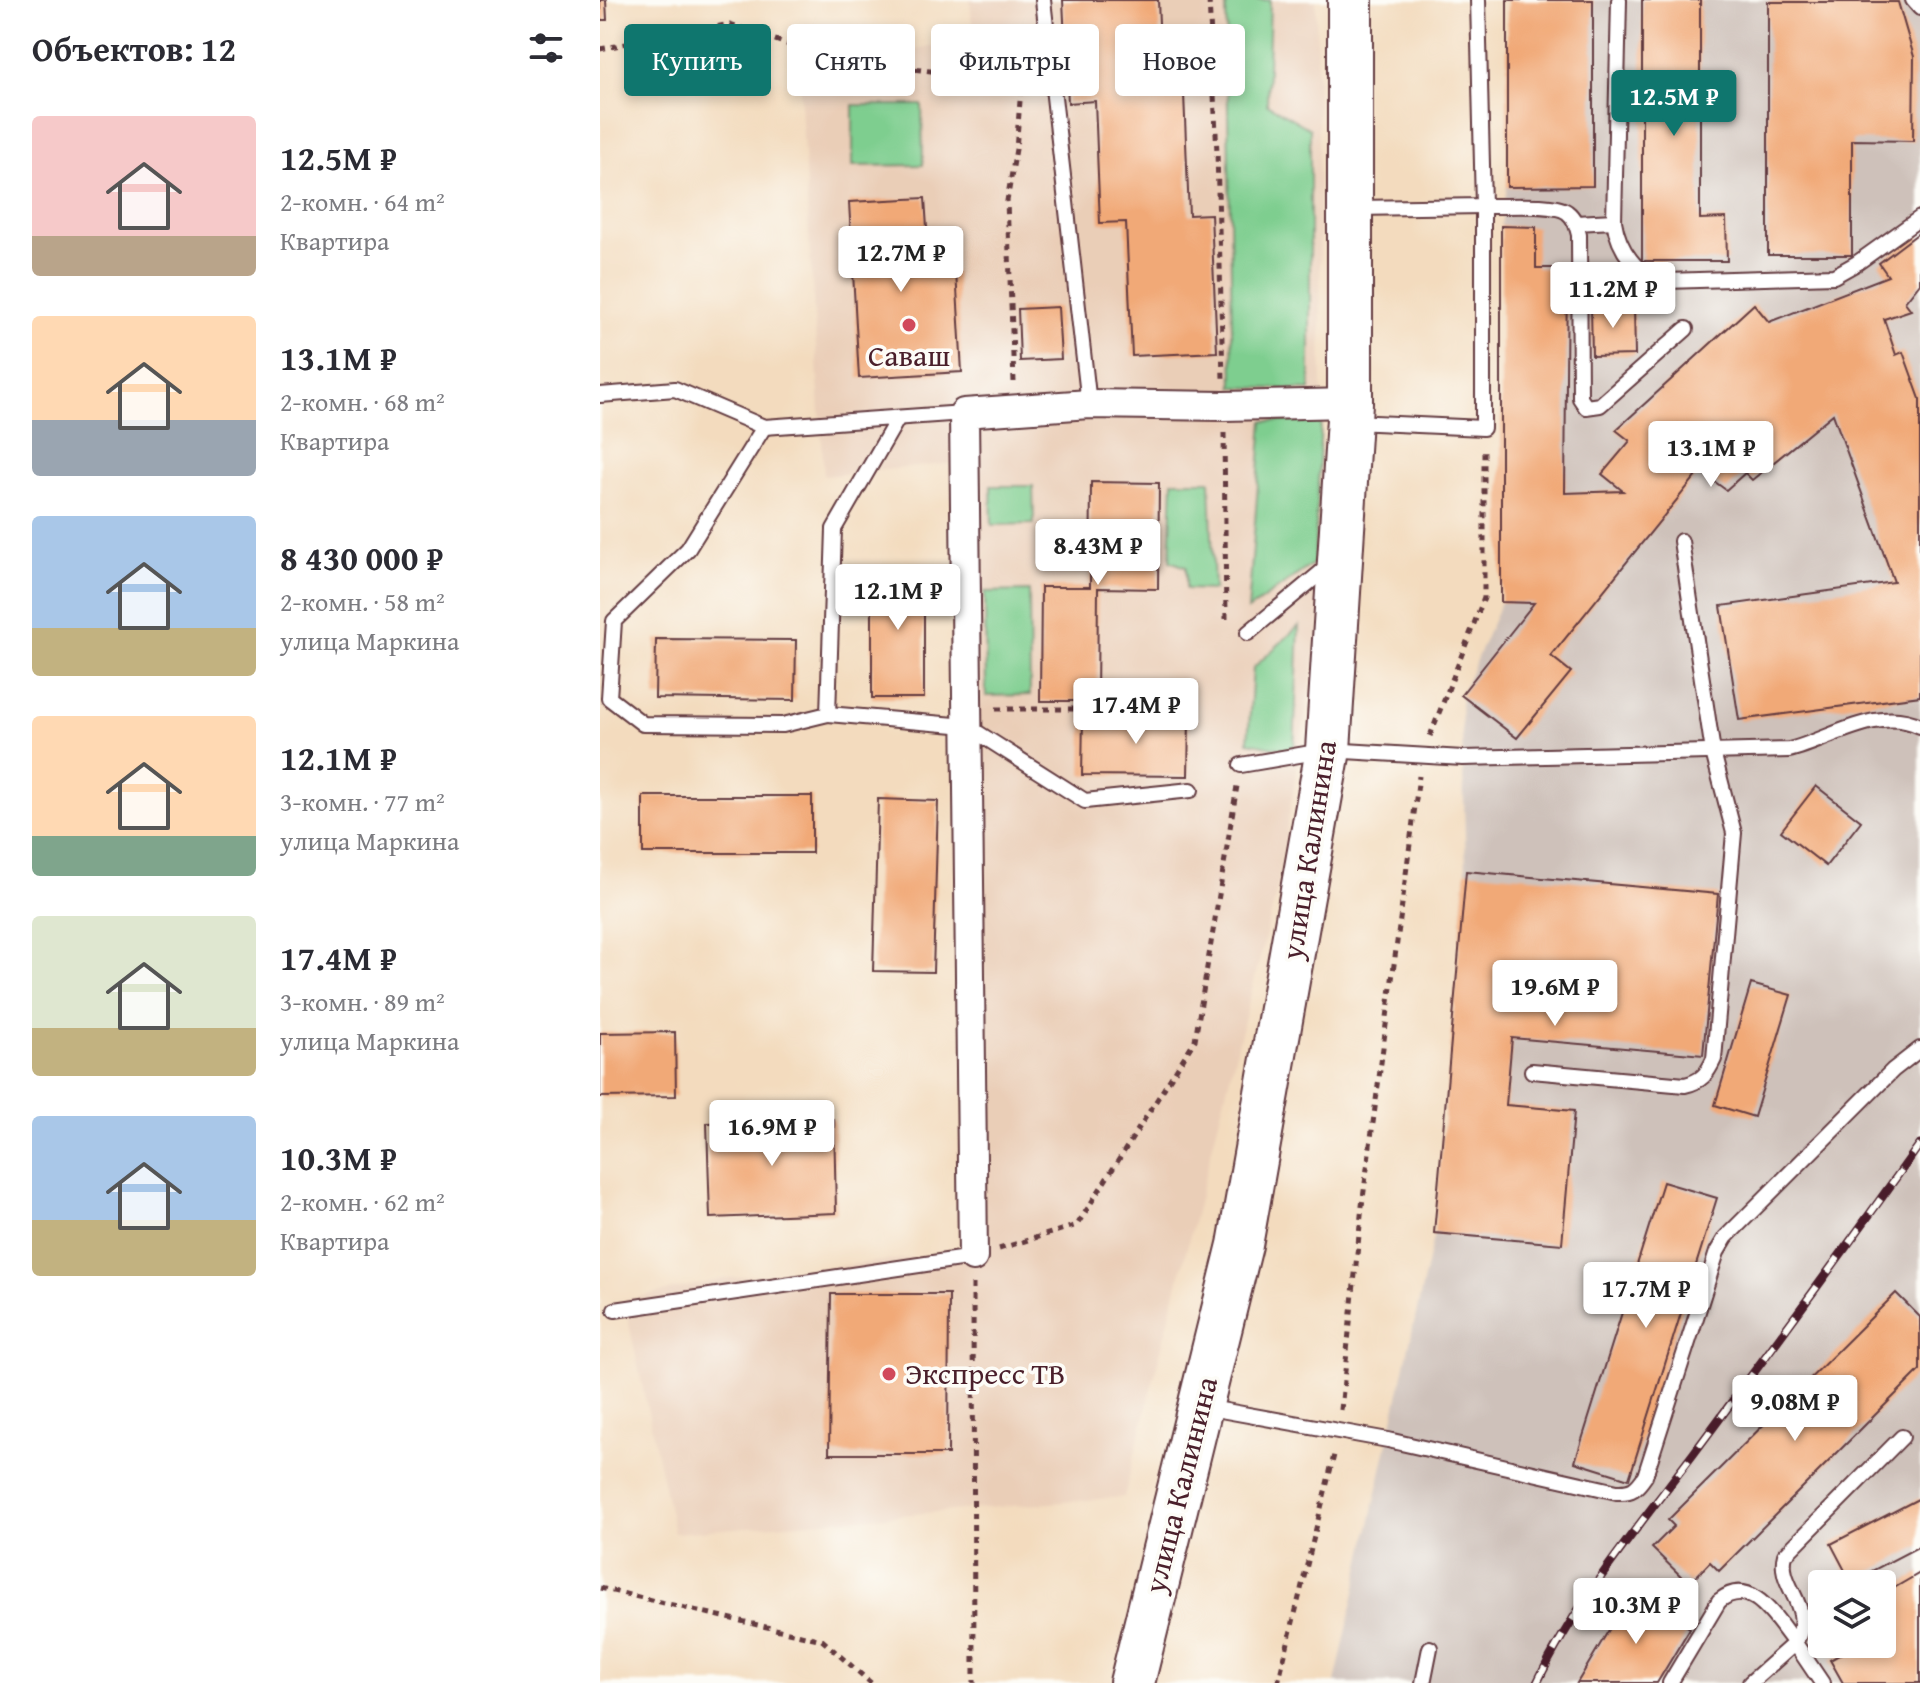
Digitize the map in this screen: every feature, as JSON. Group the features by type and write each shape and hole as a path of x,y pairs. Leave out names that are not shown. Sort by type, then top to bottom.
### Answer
{"main road":[{"name":"улица Калинина","path":"1132,1683 1240,1245 1328,750 1350,413 1350,0"}],"street":[{"path":"973,1257 964,413 1089,404 1224,406 1350,413"}],"lane":[{"path":"1043,0 1089,404"},
{"path":"1350,413 1483,428 1483,206 1478,0"},
{"path":"1619,0 1614,221 1616,236 1646,276 1666,281 1834,276 1920,218"},
{"path":"1913,0 1920,8"},
{"path":"1351,208 1483,206 1556,208 1569,213 1579,235 1582,403 1593,408 1686,329"},
{"path":"1576,223 1614,221"},
{"path":"600,395 675,389 764,427 964,413"},
{"path":"828,714 834,529 898,418"},
{"path":"764,427 688,549 614,621 609,698 643,724 783,725 828,714 967,718 1085,801 1191,790"},
{"path":"1532,1071 1685,1085 1697,1082 1708,1073 1714,1059 1734,833 1713,752 1681,541"},
{"path":"1248,633 1339,557"},
{"path":"1241,765 1328,750 1463,758 1789,750 1868,723 1899,719 1920,726"},
{"path":"1200,1406 1388,1440 1627,1493 1638,1487 1645,1476 1717,1252 1726,1237 1893,1070 1920,1049"},
{"path":"615,1310 973,1257"},
{"path":"1750,1683 1795,1643 1803,1622 1802,1612 1782,1563 1785,1555 1902,1437"},
{"path":"1670,1683 1719,1601 1729,1593 1739,1591 1761,1601 1822,1683"},
{"path":"1423,1683 1430,1648"}],"path":[{"path":"1209,0 1224,406 1226,619"},
{"path":"600,49 730,24 829,59 931,71"},
{"path":"1015,409 1007,201 1021,96"},
{"path":"1278,1683 1339,1431 1362,1206 1422,756 1484,598 1483,428"},
{"path":"967,718 1115,706"},
{"path":"974,1683 973,1257 1077,1225 1195,1040 1241,765"},
{"path":"600,1588 822,1640 871,1683"}],"shaded area":[{"path":"970,0 1316,0 1322,387 1319,630 1277,890 1124,1497 674,1533 624,1300 729,1278 966,1252 954,463 824,476 801,96 915,96 915,49 931,46 931,96 1099,96 1099,24 972,24"},
{"path":"1507,0 1920,0 1920,1683 1335,1683 1434,1233 1466,871 1461,695 1501,602 1501,226 1507,187"}],"green space":[{"path":"1226,0 1270,0 1267,104 1310,129 1310,390 1233,387 1228,96 1245,96 1245,24 1226,24"},
{"path":"853,105 922,105 923,165 853,166"},
{"path":"1263,421 1321,422 1314,563 1248,610"},
{"path":"1173,481 1210,481 1214,590 1186,589 1186,567 1170,561"},
{"path":"991,486 1033,486 1034,524 992,525"},
{"path":"1029,591 1030,695 986,696 985,592"},
{"path":"1299,626 1294,751 1248,742 1253,668"}],"building":[{"path":"600,0 606,0 607,20 600,20"},
{"path":"1063,0 1158,0 1159,24 1115,24 1115,96 1184,96 1189,215 1211,214 1217,352 1132,356 1126,222 1100,223 1095,101 1068,103 1068,96 1099,96 1099,24 1064,24"},
{"path":"1507,0 1593,0 1593,186 1507,187"},
{"path":"1642,0 1700,0 1700,219 1726,218 1727,261 1642,261"},
{"path":"1768,2 1898,2 1914,57 1913,141 1852,140 1852,255 1768,255"},
{"path":"925,198 930,273 956,272 962,372 859,378 849,202"},
{"path":"1501,226 1536,227 1536,268 1567,268 1565,493 1623,491 1602,474 1630,441 1616,430 1754,304 1769,322 1888,276 1879,263 1920,232 1920,283 1905,302 1911,310 1884,319 1896,355 1903,352 1920,399 1920,696 1739,720 1721,606 1894,582 1833,414 1752,480 1745,473 1726,490 1700,471 1551,656 1571,672 1517,738 1461,695 1534,603 1501,602"},
{"path":"1634,305 1635,355 1592,356 1591,306"},
{"path":"1058,307 1061,359 1020,361 1018,309"},
{"path":"1091,482 1159,483 1158,589 1098,588 1097,701 1040,701 1041,587 1090,587"},
{"path":"872,567 924,567 924,698 872,698"},
{"path":"656,639 796,640 795,700 655,698"},
{"path":"1083,716 1189,717 1188,776 1082,775"},
{"path":"1816,786 1861,821 1826,866 1781,831"},
{"path":"643,796 812,796 812,853 643,853"},
{"path":"878,799 938,801 933,972 873,971"},
{"path":"1466,871 1718,894 1703,1055 1512,1038 1506,1105 1574,1111 1562,1244 1434,1233"},
{"path":"1751,984 1791,995 1754,1117 1715,1105"},
{"path":"675,1032 676,1096 600,1097 600,1033"},
{"path":"834,1119 836,1213 710,1218 707,1123"},
{"path":"1663,1182 1717,1198 1629,1479 1575,1462"},
{"path":"1896,1293 1920,1317 1920,1370 1719,1571 1710,1562 1689,1584 1652,1548 1674,1526 1668,1520"},
{"name":"Экспресс ТВ","path":"831,1294 949,1294 948,1454 829,1454"},
{"path":"1920,1498 1920,1546 1874,1570 1845,1570 1831,1544"},
{"path":"1920,1573 1920,1683 1843,1683 1830,1660 1834,1658 1896,1658 1896,1587"},
{"path":"1631,1593 1690,1628 1657,1683 1577,1683"}],"railway":[{"path":"1537,1683 1571,1622 1610,1565 1920,1144"}],"place":[{"name":"Саваш","path":"909,325"},
{"name":"Экспресс ТВ","path":"889,1374"}]}
